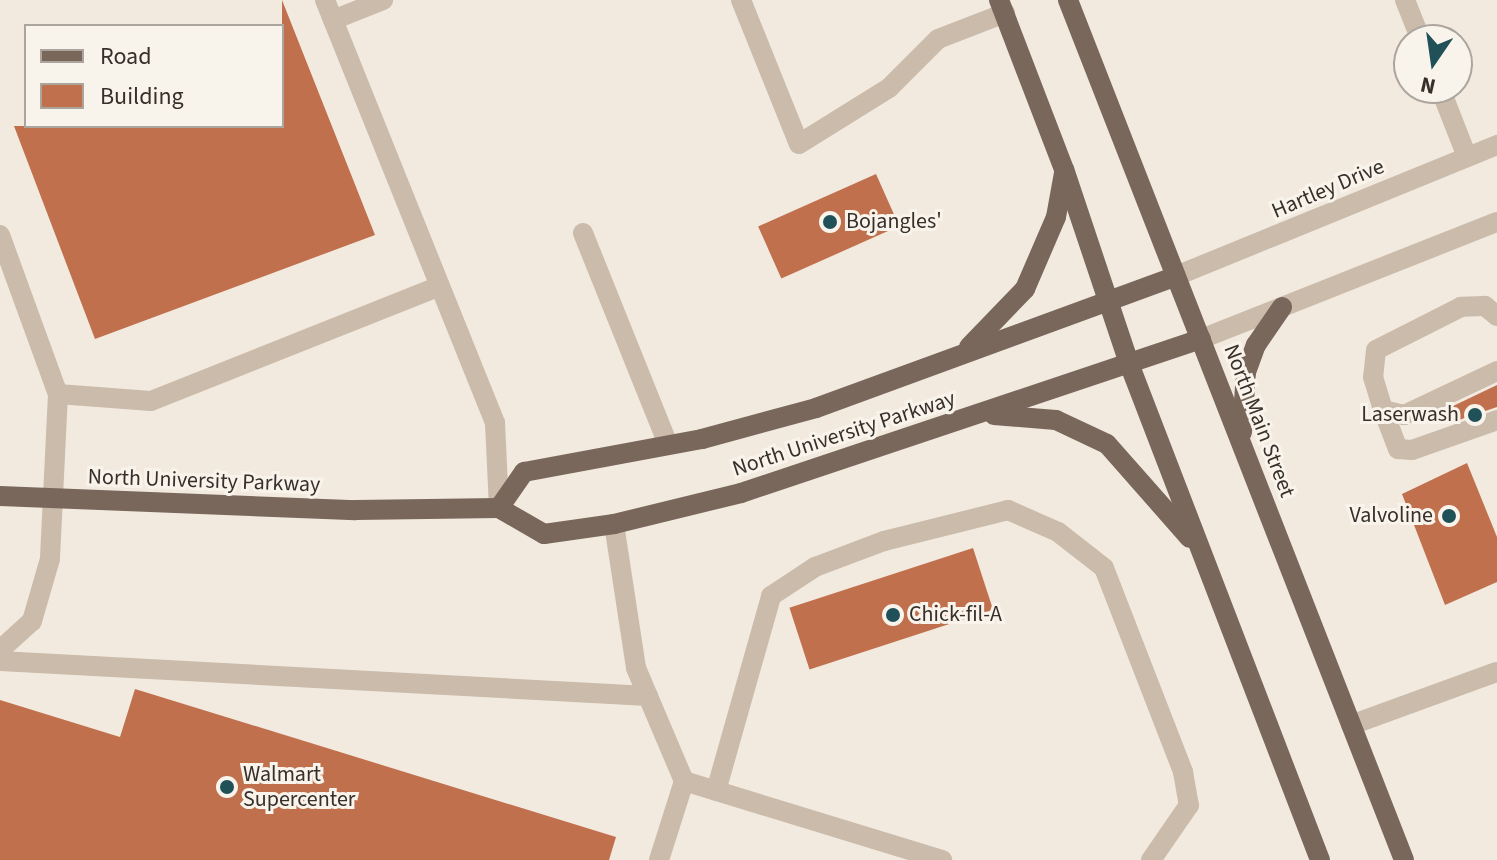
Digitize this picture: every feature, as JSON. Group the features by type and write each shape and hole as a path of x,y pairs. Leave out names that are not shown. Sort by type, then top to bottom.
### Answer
{"main road":[{"name":"North Main Street","path":"1068,0 1404,860"},
{"path":"1002,7 1064,169 1130,366 1320,860"},
{"path":"966,350 1025,289 1056,217 1064,169"},
{"name":"North University Parkway","path":"499,508 524,472 668,444 816,408 966,350 1176,276"},
{"path":"1241,440 1246,372 1256,345 1282,307"},
{"name":"North University Parkway","path":"0,496 52,501 356,510 499,508 544,534 614,524 741,493 1130,366 1201,339"},
{"path":"983,414 1056,420 1107,444 1202,554"}],"street":[{"path":"325,0 437,287 495,423 499,508"},
{"path":"333,20 383,0"},
{"path":"741,0 799,144 889,88 938,39 1002,7"},
{"path":"1405,0 1415,24"},
{"path":"1446,104 1467,157"},
{"name":"Hartley Drive","path":"1176,276 1497,145"},
{"path":"1201,339 1497,222"},
{"path":"583,233 668,444"},
{"path":"0,235 58,394 50,559 32,621 0,650"},
{"path":"58,394 151,401 437,287"},
{"path":"1497,316 1485,306 1461,307 1376,350 1373,377 1398,449 1412,450 1497,420"},
{"path":"1383,410 1404,415 1497,371"},
{"path":"716,791 771,596 815,567 884,541 1008,510 1058,532 1104,568 1183,772 1189,805 1151,860"},
{"path":"614,524 636,668 684,781 659,860"},
{"path":"0,661 648,696"},
{"path":"1351,725 1497,672"},
{"path":"684,781 942,860"}],"building":[{"path":"282,0 375,235 95,339 14,126 284,128"},
{"path":"876,174 899,226 781,279 758,226"},
{"path":"1497,385 1497,407 1456,421 1451,407"},
{"name":"Valvoline","path":"1467,463 1497,537 1497,582 1445,605 1402,494"},
{"name":"Chick-fil-A","path":"973,548 993,610 810,669 789,608"},
{"name":"Walmart Supercenter","path":"135,689 616,837 609,860 0,860 0,700 120,737"}],"place":[{"name":"Bojangles'","path":"830,222"},
{"name":"Laserwash","path":"1475,415"},
{"name":"Valvoline","path":"1449,516"},
{"name":"Chick-fil-A","path":"893,615"},
{"name":"Walmart Supercenter","path":"227,787"}]}
